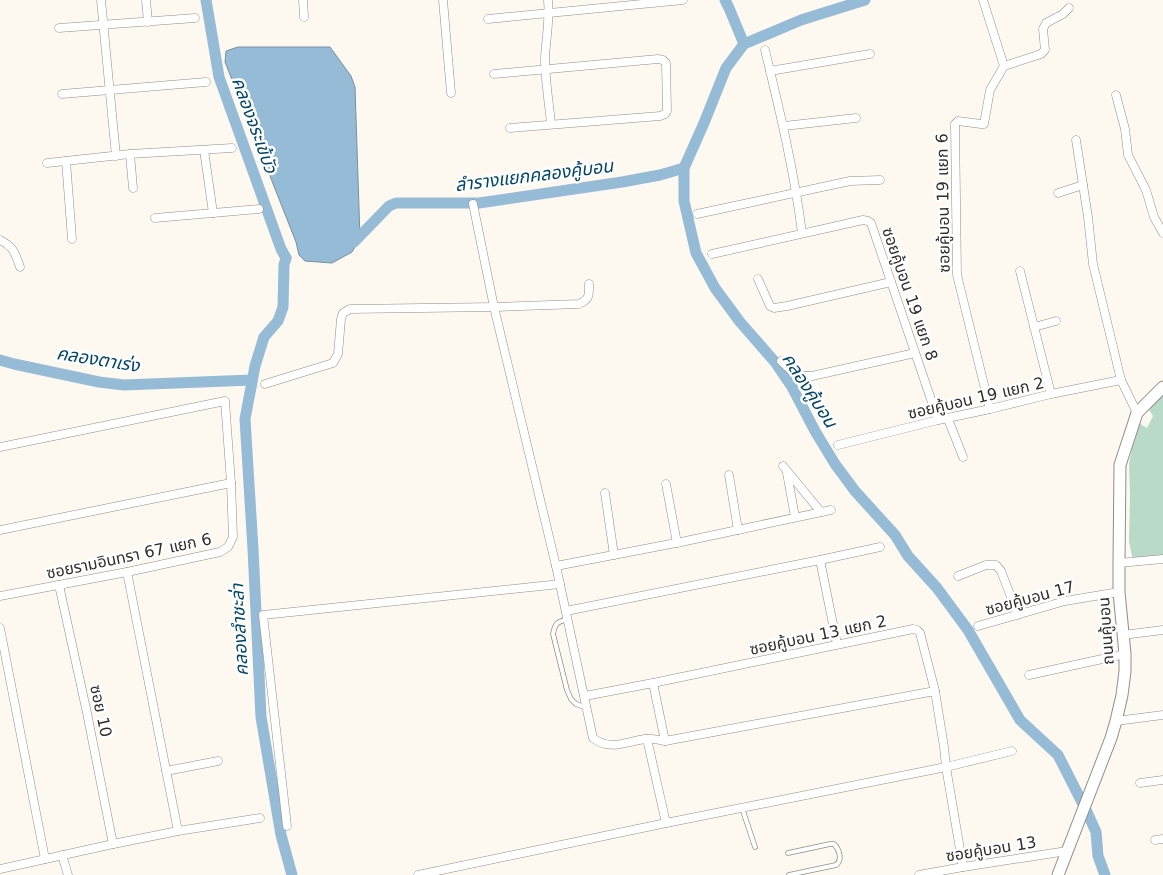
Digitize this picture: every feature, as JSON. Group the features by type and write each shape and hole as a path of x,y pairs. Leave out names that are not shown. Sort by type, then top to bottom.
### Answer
{"main road":[{"name":"ถนนคู้บอน","path":"1058,875 1116,721 1122,695 1125,654 1118,563 1120,466 1137,413 1162,391"}],"street":[{"path":"101,0 116,156"},
{"path":"146,0 148,22"},
{"path":"303,0 304,17"},
{"path":"442,0 451,93"},
{"path":"548,0 550,14 545,69 551,124"},
{"path":"488,19 683,0"},
{"path":"983,0 1004,66 1042,54 1045,50 1044,29 1046,23 1063,14 1069,8"},
{"path":"59,28 195,18"},
{"path":"712,254 802,233 797,193 784,126 765,50"},
{"path":"770,70 870,54"},
{"path":"494,74 658,59 666,63 667,111 660,116 510,128"},
{"name":"ซอยคู้บอน 19 แยก 6","path":"990,409 957,275 955,124 958,121 984,124 990,90 1004,66"},
{"path":"62,94 206,82"},
{"path":"1116,95 1125,129 1128,155 1146,190 1154,217 1163,233"},
{"path":"784,126 856,118"},
{"path":"1076,140 1093,264 1121,380 1137,413"},
{"path":"47,163 130,154 232,148"},
{"path":"204,150 213,213"},
{"path":"130,154 133,188"},
{"path":"66,160 72,239"},
{"path":"698,214 850,181 880,180"},
{"path":"1058,193 1083,185"},
{"path":"473,204 494,307 556,566 593,738 600,743 610,746 647,739 665,740 935,690"},
{"path":"155,218 259,209"},
{"name":"ซอยคู้บอน 19 แยก 8","path":"802,233 863,220 871,223 938,420"},
{"path":"0,240 9,244 13,249 20,267"},
{"path":"1020,271 1051,394"},
{"path":"758,279 769,305 774,308 891,282"},
{"path":"265,384 333,364 338,354 340,319 343,313 350,309 579,304 588,298 590,284"},
{"path":"1034,327 1056,321"},
{"path":"781,361 800,376 812,376 916,353"},
{"name":"ซอยคู้บอน 19 แยก 2","path":"838,445 1051,394 1121,380"},
{"name":"ซอยรามอินทรา 67 แยก 6","path":"0,447 225,401 233,537 228,547 220,552 0,596"},
{"path":"948,418 963,456"},
{"path":"796,517 784,469 821,512"},
{"path":"729,475 738,530"},
{"path":"0,530 231,483"},
{"path":"666,484 677,543"},
{"path":"605,493 614,555"},
{"path":"556,566 677,543 831,510"},
{"path":"567,615 880,547"},
{"path":"1118,563 1163,559"},
{"path":"820,560 838,644"},
{"path":"958,576 986,565 993,564 998,566 1018,615"},
{"path":"127,572 178,831"},
{"path":"287,826 263,615 560,584"},
{"name":"ซอย 10","path":"59,585 113,844"},
{"name":"ซอยคู้บอน 17","path":"978,626 1065,602 1119,592"},
{"path":"0,628 45,859"},
{"name":"ซอยคู้บอน 13 แยก 2","path":"585,696 913,629 917,630 920,633 935,690 958,845 963,867"},
{"path":"1123,635 1163,630"},
{"path":"1029,675 1125,654"},
{"path":"653,683 665,740"},
{"path":"1116,721 1163,715"},
{"path":"647,739 666,823"},
{"path":"418,875 946,767 1012,751"},
{"path":"166,771 218,761"},
{"path":"1140,783 1163,780"},
{"path":"0,869 178,831 260,818"},
{"name":"ซอยคู้บอน 13","path":"919,875 1067,851"},
{"path":"62,855 68,875"}],"lane":[{"path":"567,615 559,621 553,634 566,690 570,699 576,704 587,708"},
{"path":"742,808 755,848"},
{"path":"788,853 834,844 837,847 840,860 836,865 789,875"}],"green space":[{"path":"1163,392 1163,555 1133,560 1129,542 1129,464 1137,422 1147,428 1153,416 1148,408"}],"water":[{"path":"238,47 330,47 351,76 355,87 360,238 352,252 332,263 305,261 299,255 296,242 225,62 226,51"}],"waterway":[{"name":"คลองจระเข้บัว","path":"206,0 219,77 281,249 286,258"},
{"path":"725,0 744,44"},
{"name":"คลองคู้บอน","path":"865,0 801,20 744,44 726,68 684,168 684,201 696,253 715,288 740,322 775,362 792,387 835,464 855,491 895,535 908,556 937,588 968,630 1020,720 1058,755 1096,832 1098,856 1105,875"},
{"name":"ลำรางแยกคลองคู้บอน","path":"348,243 354,242 389,206 396,203 479,203 622,182 660,175 684,168"},
{"name":"คลองลำชะล่า","path":"286,258 284,265 283,307 278,321 264,337 255,366 245,419 261,717 281,835 292,875"},
{"name":"คลองตาเร่ง","path":"0,360 99,382 124,385 252,380"}]}
